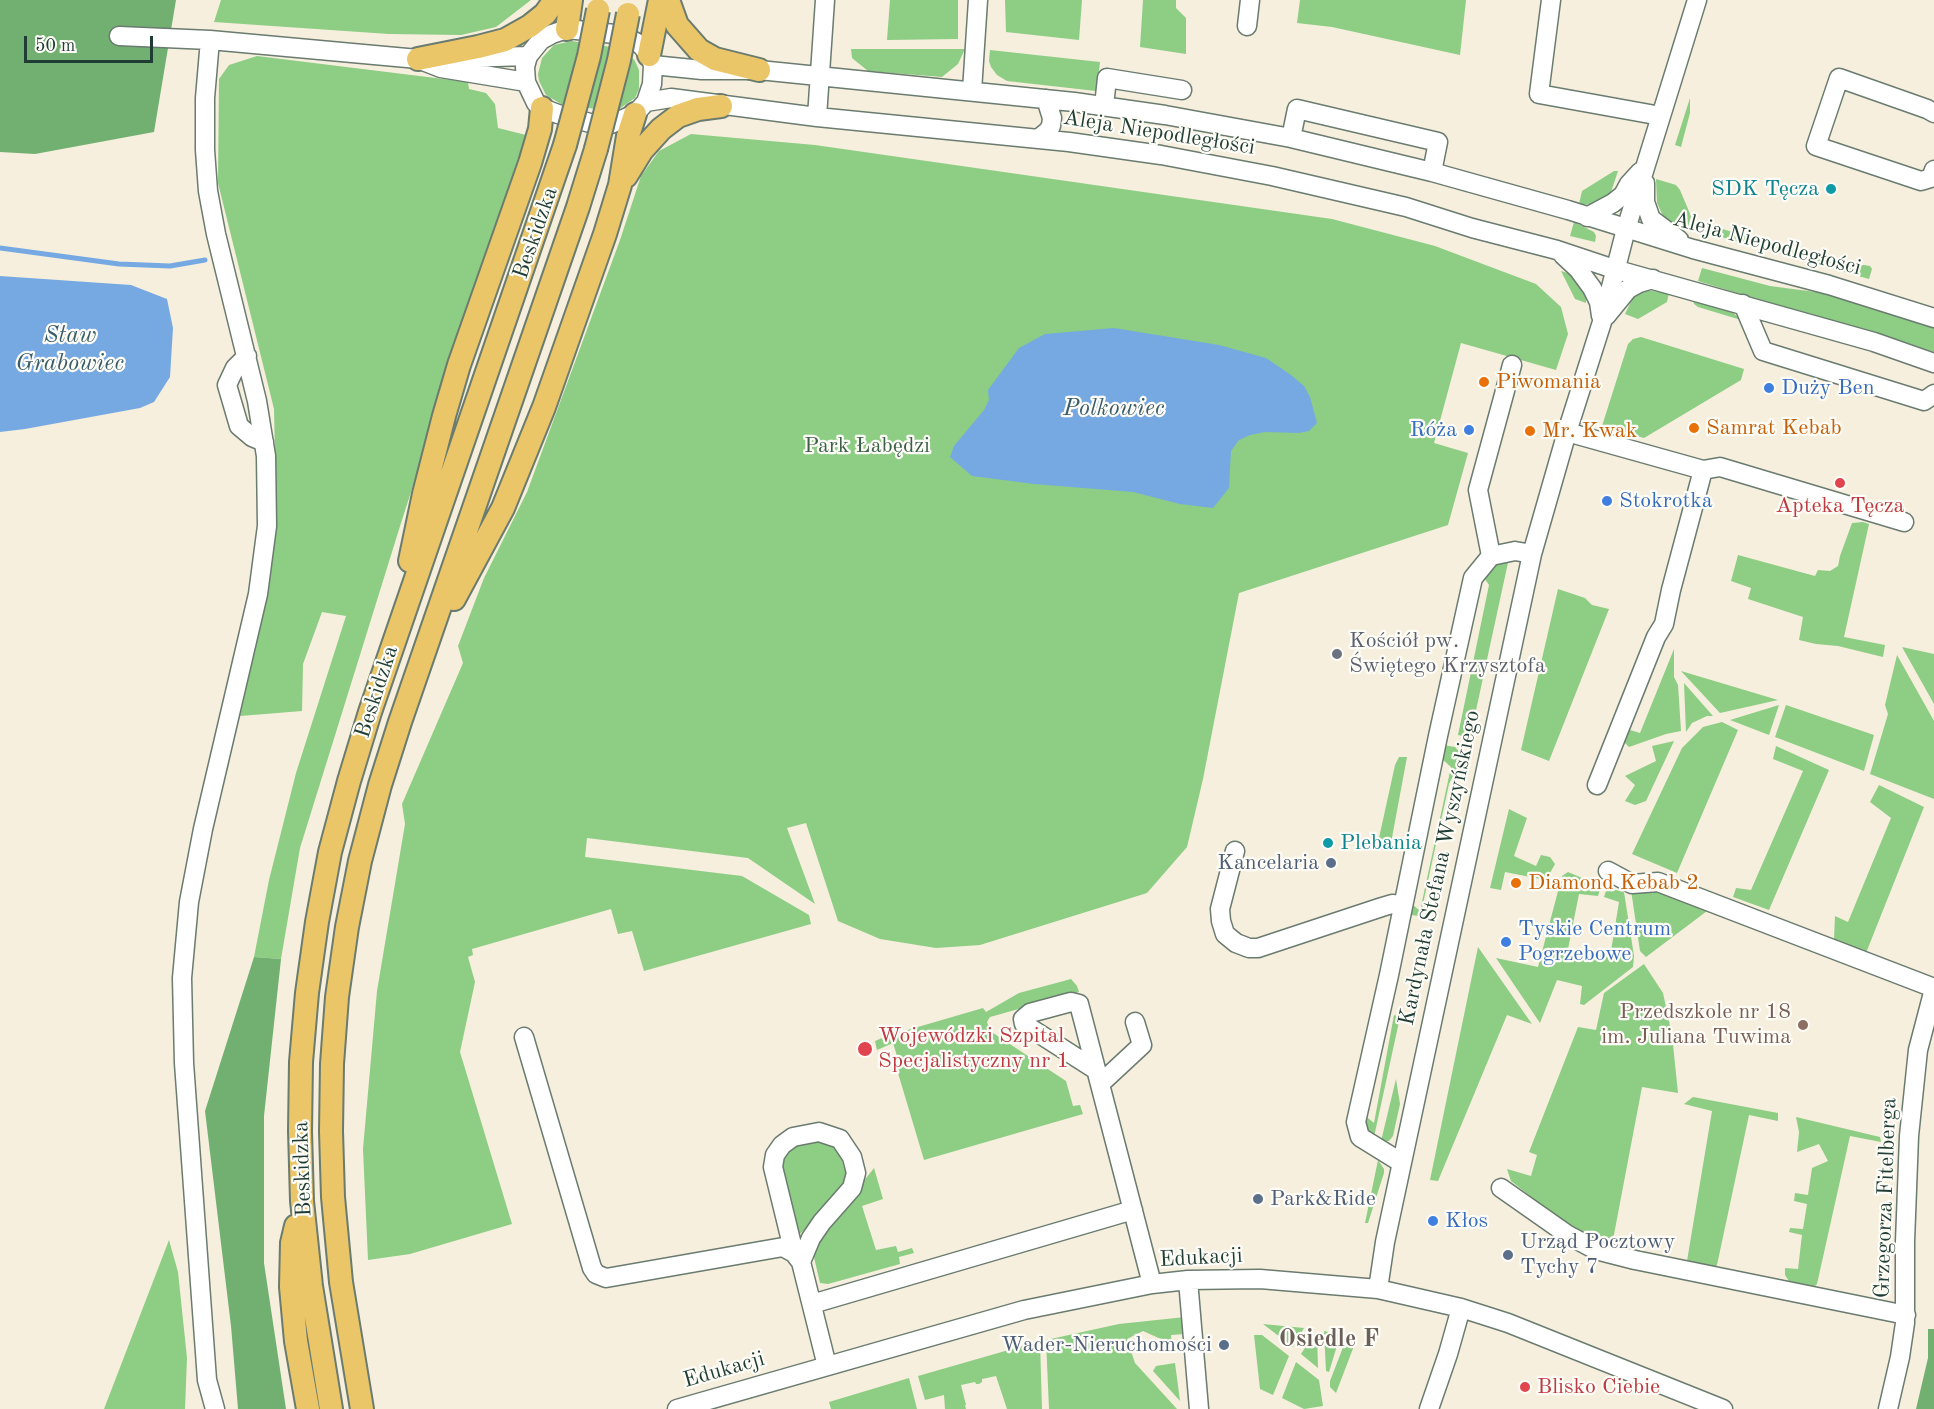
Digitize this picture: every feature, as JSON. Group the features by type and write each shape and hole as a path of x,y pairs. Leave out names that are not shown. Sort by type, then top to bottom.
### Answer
{"main road":[{"path":"418,59 505,40 530,26 545,14 555,0"},
{"path":"567,30 572,0"},
{"path":"651,60 660,0"},
{"path":"668,0 677,25 699,50 715,59 759,70"},
{"name":"Beskidzka","path":"331,1409 311,1286 302,1201 300,1131 301,1062 307,993 330,852 348,781 395,639 566,145 589,56 598,5"},
{"name":"Beskidzka","path":"363,1403 341,1281 333,1197 332,1075 337,997 347,927 360,861 380,785 596,149 619,60 629,7"},
{"path":"620,184 642,150 661,129 678,116 698,109 721,106"},
{"path":"395,639 424,495 444,416 463,354 530,163 540,129 542,108"},
{"path":"425,650 503,508 544,407 605,234 620,184 628,136 641,108"},
{"path":"302,1201 292,1243 291,1287 296,1341 308,1409"}],"street":[{"path":"817,117 825,0"},
{"path":"972,91 978,0"},
{"path":"1247,26 1250,0"},
{"path":"1551,0 1539,94 1661,116"},
{"name":"Kardynała Stefana Wyszyńskiego","path":"1378,1289 1385,1242 1532,554 1602,322 1614,268 1697,0"},
{"path":"567,30 622,36 641,45 651,60 652,84 641,108 611,124 600,124 569,117 542,108 536,103 526,82 525,67 528,56 541,40 567,30"},
{"path":"119,36 210,40 418,59 528,56"},
{"path":"210,40 205,98 208,191 216,234 257,401 266,456 267,526 258,594 189,902 182,978 184,1063 207,1380 215,1409"},
{"path":"418,59 441,68 526,82"},
{"name":"Aleja Niepodległości","path":"651,60 702,70 759,70 1104,106 1291,138 1432,172 1693,249 1829,285 1934,318"},
{"path":"1104,106 1107,78 1182,90"},
{"path":"1934,113 1839,78 1816,146 1921,181 1931,178 1934,170"},
{"name":"Aleja Niepodległości","path":"641,108 671,98 817,117 1038,139 1161,155 1272,176 1406,207 1472,228 1557,250 1874,342 1934,363"},
{"path":"1038,139 1051,126 1052,118 1046,99"},
{"path":"1291,138 1297,109 1438,142 1432,172"},
{"path":"1587,217 1618,199 1645,166"},
{"name":"Kardynała Stefana Wyszyńskiego","path":"1645,166 1645,202 1651,219 1663,230 1693,249"},
{"path":"1557,250 1578,269 1592,288 1599,302 1602,322"},
{"path":"1602,322 1628,289 1653,279"},
{"path":"1743,304 1763,351 1924,401 1934,394"},
{"path":"247,356 235,368 227,385 239,426 252,437 264,442"},
{"path":"1491,556 1478,490 1512,365"},
{"path":"1567,432 1702,470 1720,468 1904,522"},
{"path":"1597,785 1656,637 1664,624 1702,470"},
{"path":"1402,1163 1360,1137 1356,1122 1437,736 1473,578 1491,556 1515,551 1532,554"},
{"path":"1235,851 1220,909 1221,921 1225,934 1236,943 1249,948 1258,948 1392,904 1403,905"},
{"path":"1608,871 1632,884 1658,882 1934,989"},
{"name":"Grzegorza Fitelberga","path":"1888,1409 1900,1357 1906,1316 1905,1242 1909,1136 1918,1050 1934,989"},
{"path":"1135,1022 1142,1045 1098,1077 1152,1284"},
{"path":"524,1037 591,1268 596,1274 606,1278 783,1247 797,1258"},
{"path":"797,1258 822,1222 852,1188 856,1173 852,1157 840,1139 819,1132 793,1137 782,1145 775,1155 773,1167 797,1258 812,1304 827,1366"},
{"path":"1501,1188 1568,1235 1596,1250 1906,1316"},
{"path":"812,1304 1132,1210"},
{"name":"Edukacji","path":"677,1409 1024,1310 1152,1284 1188,1280 1260,1279 1378,1289 1461,1308 1508,1323 1723,1409"},
{"path":"1188,1280 1200,1409"},
{"path":"1428,1409 1448,1354 1461,1308"},
{"path":"202,1409 207,1380"}],"green space":[{"path":"0,0 176,0 154,132 35,154 0,152"},
{"path":"221,0 531,0 496,27 461,35 389,34 214,22"},
{"path":"890,0 958,0 958,39 887,40"},
{"path":"1005,0 1082,0 1079,40 1006,32"},
{"path":"1143,0 1176,0 1176,8 1186,18 1186,54 1140,47"},
{"path":"1300,0 1466,0 1460,55 1332,27 1297,23"},
{"path":"572,41 611,47 629,54 639,70 639,89 635,98 619,109 610,111 561,104 546,95 538,74 542,58 554,45"},
{"path":"851,49 965,49 958,64 942,77 868,71 852,58"},
{"path":"990,50 1100,62 1097,89 1096,91 1007,81 997,75 991,67"},
{"path":"257,56 468,82 469,89 486,93 495,104 498,128 526,135 401,523 300,848 281,959 254,957 269,880 296,773 346,616 322,612 303,664 302,711 240,716 264,609 276,501 274,409 218,183 219,79 229,65"},
{"path":"1690,98 1690,113 1681,147 1675,145"},
{"name":"Park Łabędzi","path":"691,134 815,145 1332,219 1435,246 1536,284 1561,307 1568,334 1556,370 1461,343 1434,443 1468,453 1448,525 1239,593 1203,779 1187,847 1147,893 980,945 936,948 880,939 838,921 806,823 787,828 815,904 748,858 587,838 585,857 742,876 809,915 811,924 644,971 632,931 618,934 611,909 472,949 473,955 468,957 475,982 460,1052 512,1224 410,1254 368,1260 363,1149 377,991 405,824 402,804 463,663 458,646 484,578 527,492 620,240 641,176 659,151"},
{"path":"1614,171 1618,171 1610,195 1596,205 1579,204 1582,191"},
{"path":"1656,179 1676,185 1680,190 1691,216 1688,227 1664,218 1657,203"},
{"path":"1574,222 1594,232 1595,242 1570,236"},
{"path":"1719,228 1849,266 1870,266 1872,269 1869,279 1711,234 1713,230"},
{"path":"1702,268 1770,286 1831,294 1934,328 1934,354 1698,281"},
{"path":"1561,271 1574,275 1586,292 1586,303 1575,299"},
{"path":"1644,290 1669,293 1667,302 1638,319 1625,314 1634,295"},
{"path":"1693,299 1729,309 1741,320 1698,307 1694,304"},
{"path":"1641,337 1744,369 1741,380 1644,438 1602,426 1628,344 1633,339"},
{"path":"1852,523 1869,524 1844,637 1885,645 1883,657 1838,646 1799,640 1803,617 1748,599 1751,588 1731,581 1738,555 1815,576 1818,570 1830,571 1838,566"},
{"path":"1509,558 1470,738 1458,735 1489,585 1480,572"},
{"path":"1558,589 1585,598 1592,605 1609,609 1549,761 1521,750"},
{"path":"1902,647 1934,654 1934,704"},
{"path":"1674,649 1674,677 1678,685 1681,731 1629,747 1624,742 1627,729 1640,733"},
{"path":"1897,655 1934,721 1934,799 1870,774 1888,714 1885,705"},
{"path":"1681,671 1778,700 1720,713"},
{"path":"1684,683 1713,716 1707,716 1692,723 1686,732"},
{"path":"1779,705 1769,735 1730,720"},
{"path":"1786,705 1874,735 1864,771 1775,737"},
{"path":"1722,722 1738,730 1677,873 1632,854 1682,748 1703,727"},
{"path":"1674,741 1646,801 1635,805 1625,801 1635,785 1625,776 1656,761 1652,746"},
{"path":"1443,745 1455,747 1463,756 1449,784 1421,913 1419,916 1404,914 1410,902 1420,911 1451,767 1442,759"},
{"path":"1776,746 1829,770 1769,910 1733,897 1736,888 1751,890 1803,771 1773,759"},
{"path":"1399,757 1407,757 1391,843 1381,842 1379,838 1395,765"},
{"path":"1879,785 1924,807 1866,953 1834,939 1835,916 1848,922 1891,818 1870,802"},
{"path":"1509,809 1527,818 1514,856 1536,866 1541,855 1550,857 1555,864 1546,880 1505,872 1501,890 1490,888"},
{"path":"1568,872 1601,886 1598,896 1579,894 1568,949 1610,957 1619,902 1604,897 1607,888 1624,892 1634,956 1633,967 1584,1005 1580,1004 1582,986 1557,980 1540,1023 1496,958 1538,967 1562,876"},
{"path":"1647,887 1670,892 1707,911 1646,957 1640,951 1631,890"},
{"path":"1478,947 1532,1024 1507,1015 1438,1181 1430,1180"},
{"path":"254,957 281,959 264,1116 264,1263 286,1409 238,1409 231,1326 205,1111"},
{"path":"1644,964 1663,993 1672,1035 1678,1093 1642,1087 1612,1245 1590,1238 1548,1210 1511,1181 1507,1169 1531,1176 1537,1155 1529,1152 1578,1027 1596,1030 1604,993"},
{"path":"1071,979 1079,992 990,1017 987,1022 990,1031 1066,1081 1073,1106 1080,1105 1083,1114 924,1160 895,1063 887,1064 886,1060 897,1056 893,1043 877,1050 875,1041 983,1008 986,1012 1019,993"},
{"path":"1394,1015 1400,1017 1374,1137 1364,1125 1363,1114 1374,1123"},
{"path":"1396,1079 1400,1104 1393,1136 1389,1141 1381,1141"},
{"path":"1693,1097 1778,1113 1778,1121 1749,1115 1715,1267 1687,1261 1712,1111 1684,1104"},
{"path":"1796,1117 1880,1137 1881,1142 1850,1136 1817,1284 1814,1287 1790,1283 1785,1275 1785,1268 1798,1269 1802,1235 1789,1232 1790,1228 1803,1229 1807,1204 1794,1201 1795,1193 1808,1195 1812,1168 1828,1161 1819,1144 1797,1152 1799,1132"},
{"path":"809,1137 837,1145 847,1176 842,1191 799,1235 778,1158 785,1148"},
{"path":"1378,1160 1384,1173 1368,1223 1365,1223"},
{"path":"874,1168 883,1199 862,1206 876,1250 896,1246 898,1252 912,1248 914,1253 899,1257 900,1264 828,1284 820,1283 813,1253 818,1239"},
{"path":"169,1240 178,1272 187,1358 185,1409 104,1409"},
{"path":"1185,1317 1184,1334 1171,1335 1172,1344 1143,1331 1127,1339 1135,1363 1177,1409 1049,1409 1046,1340 1119,1324"},
{"path":"1263,1324 1304,1328 1293,1347"},
{"path":"1928,1329 1934,1329 1934,1409 1916,1409 1928,1358"},
{"path":"1324,1331 1340,1336 1329,1372 1326,1371"},
{"path":"1351,1333 1357,1338 1336,1393 1330,1387 1330,1381 1347,1337"},
{"path":"1314,1334 1317,1334 1318,1368 1301,1354"},
{"path":"1254,1335 1262,1335 1289,1356 1273,1395 1260,1389"},
{"path":"1040,1341 1042,1409 1007,1409 996,1376 982,1379 979,1384 975,1382 961,1385 966,1409 945,1409 944,1395 925,1400 918,1376"},
{"path":"1296,1362 1319,1380 1323,1406 1304,1409 1282,1398"},
{"path":"1175,1363 1180,1401 1153,1371 1156,1366"},
{"path":"909,1378 917,1409 831,1409 829,1402"}],"water":[{"name":"Staw Grabowiec","path":"0,276 131,285 167,299 173,328 170,377 154,402 140,408 0,432"},
{"name":"Polkowiec","path":"1114,328 1219,345 1266,358 1304,386 1310,397 1317,423 1309,431 1265,432 1239,440 1231,451 1229,488 1213,508 1180,504 1133,492 1034,484 972,476 950,457 954,446 984,410 989,400 988,390 1019,348 1045,334"}],"waterway":[{"path":"0,248 119,264 170,266 205,260"}],"place":[{"name":"SDK Tęcza","path":"1831,189"},
{"name":"Piwomania","path":"1484,382"},
{"name":"Duży Ben","path":"1769,388"},
{"name":"Samrat Kebab","path":"1694,428"},
{"name":"Róża","path":"1469,430"},
{"name":"Mr. Kwak","path":"1530,431"},
{"name":"Apteka Tęcza","path":"1840,483"},
{"name":"Stokrotka","path":"1607,501"},
{"name":"Kościół pw. Świętego Krzysztofa","path":"1337,654"},
{"name":"Plebania","path":"1328,843"},
{"name":"Kancelaria","path":"1331,863"},
{"name":"Diamond Kebab 2","path":"1516,883"},
{"name":"Tyskie Centrum Pogrzebowe","path":"1506,942"},
{"name":"Przedszkole nr 18 im. Juliana Tuwima","path":"1803,1025"},
{"name":"Wojewódzki Szpital Specjalistyczny nr 1","path":"865,1049"},
{"name":"Park&Ride","path":"1258,1199"},
{"name":"Kłos","path":"1433,1221"},
{"name":"Urząd Pocztowy Tychy 7","path":"1508,1255"},
{"name":"Wader-Nieruchomości","path":"1224,1345"},
{"name":"Blisko Ciebie","path":"1525,1387"}],"district":[{"name":"Osiedle F","path":"1329,1340"}]}
